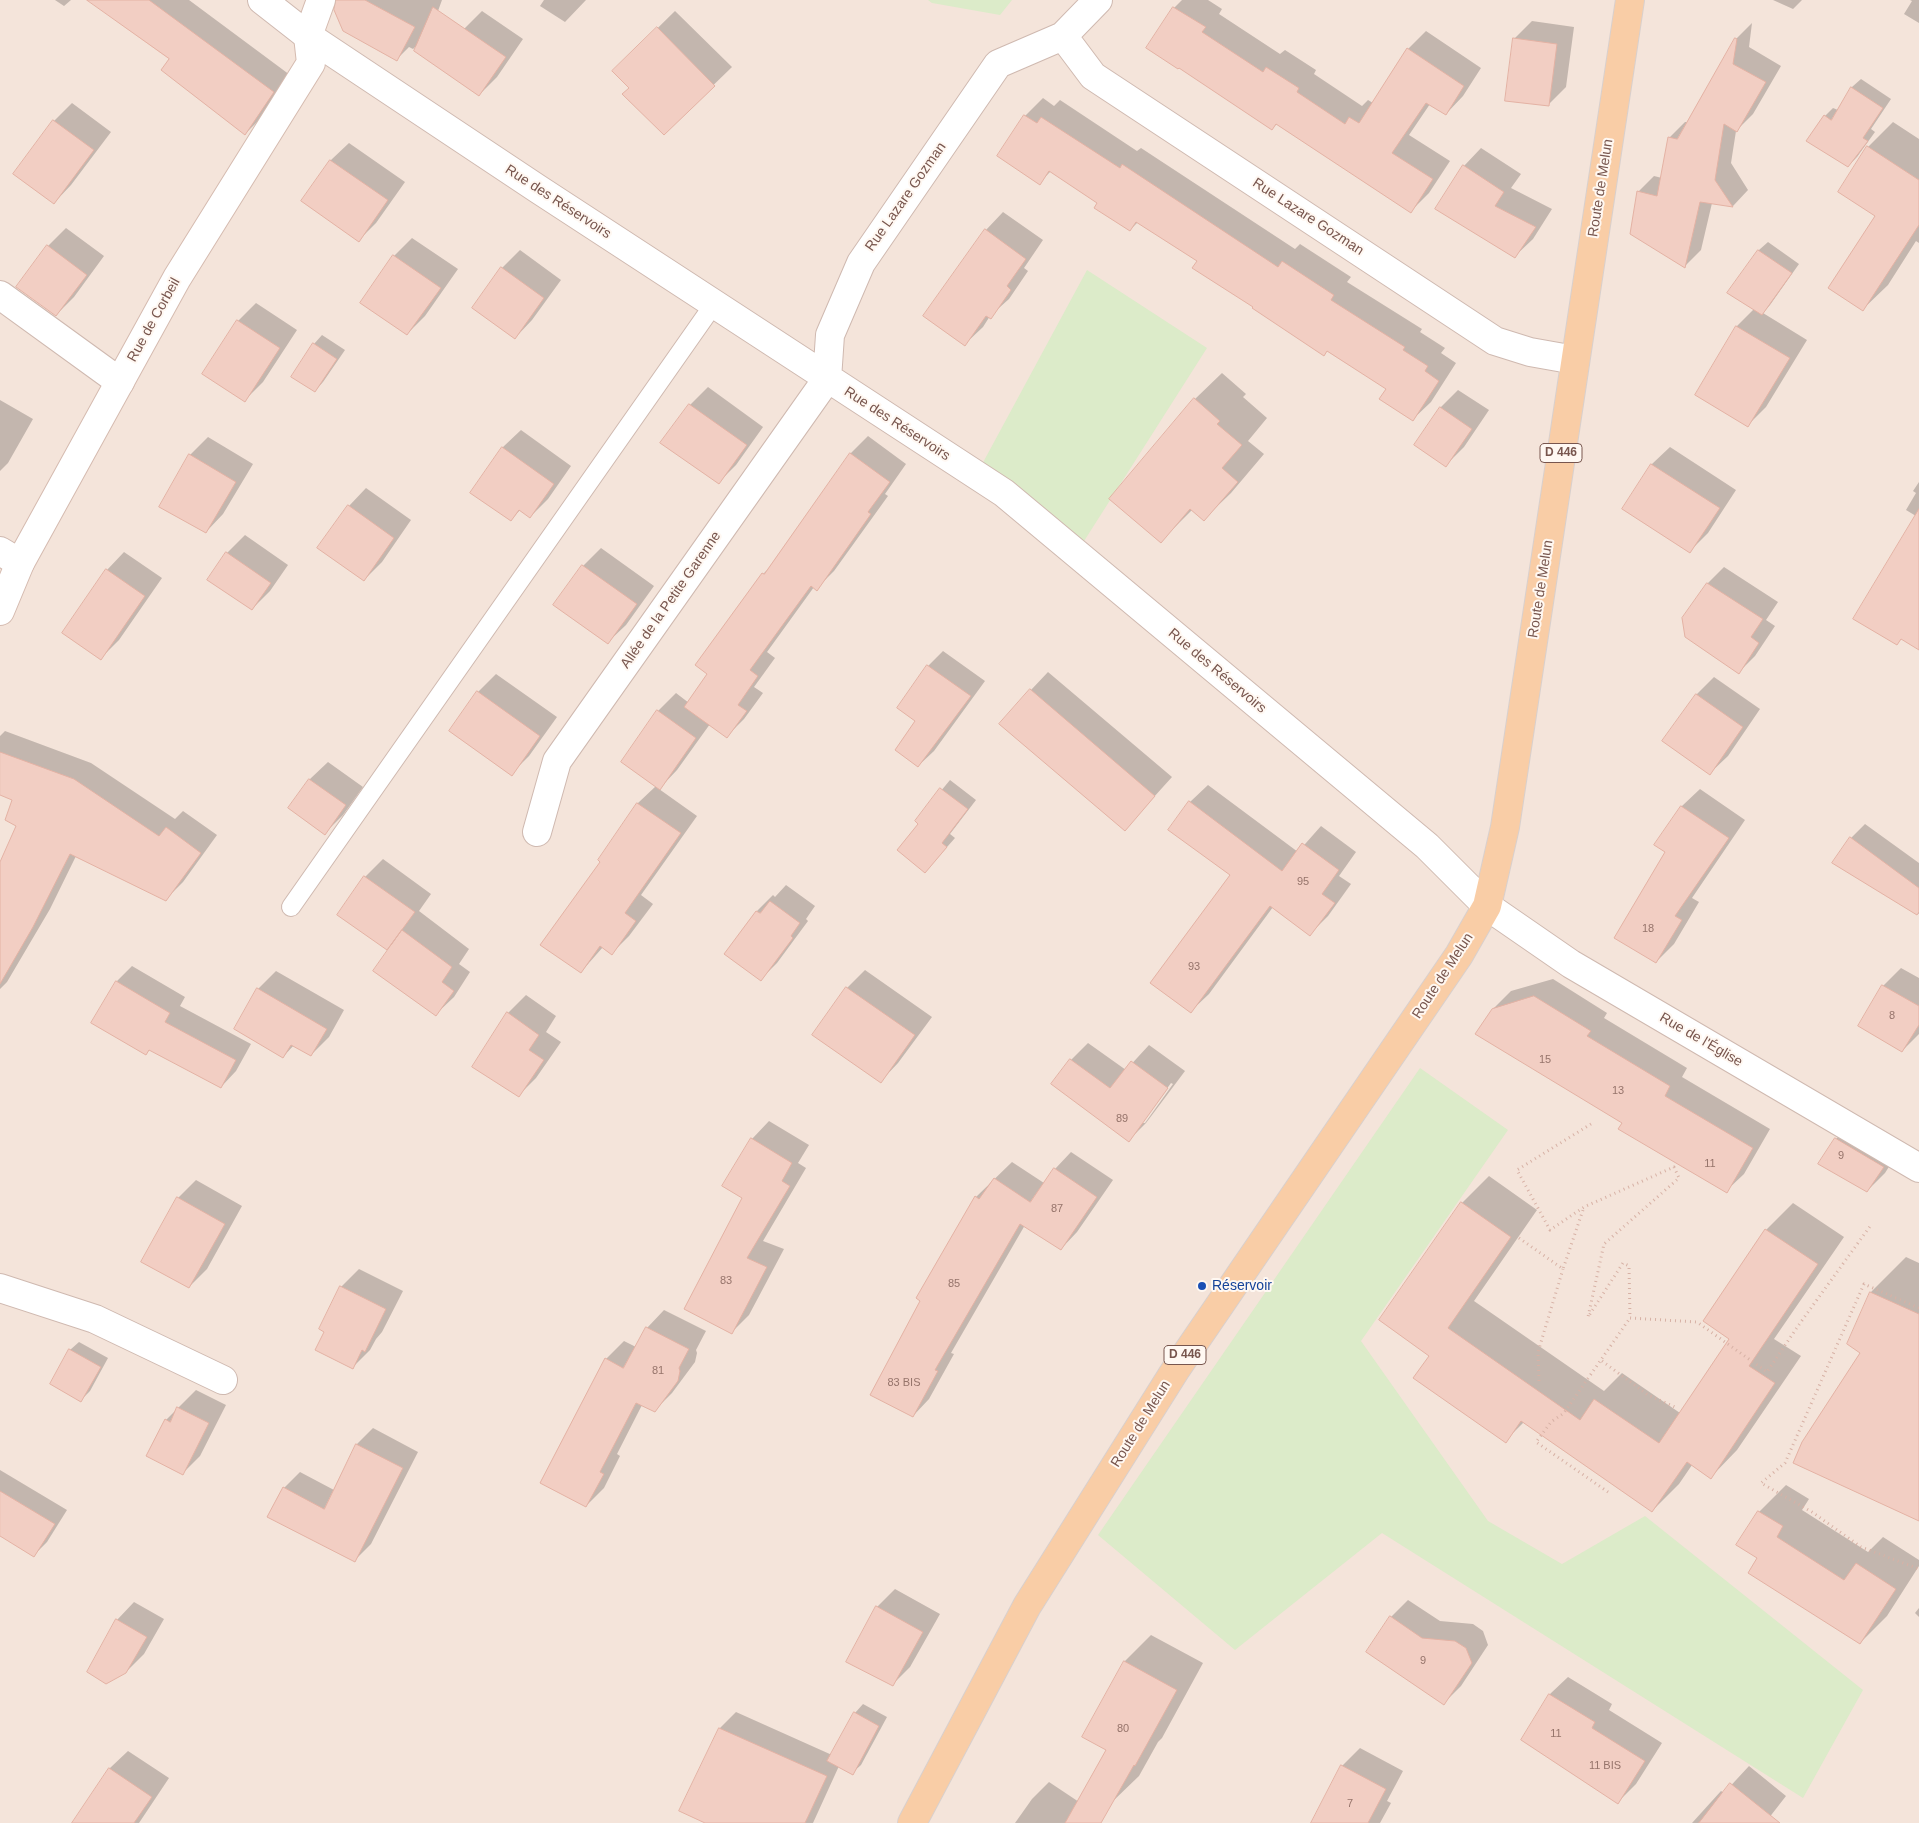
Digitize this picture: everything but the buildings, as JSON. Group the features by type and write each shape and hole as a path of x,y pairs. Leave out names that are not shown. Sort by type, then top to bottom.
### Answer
{"main road":[{"name":"Route de Melun","path":"912,1823 1027,1606 1052,1565 1176,1369 1459,955 1487,906 1505,827 1630,0"}],"street":[{"name":"Rue des Réservoirs","path":"262,0 308,36 538,189 1004,493 1427,846 1487,906"},
{"path":"308,36 321,0"},
{"name":"Rue Lazare Gozman","path":"827,379 830,335 861,263 998,64 1063,36 1098,0"},
{"name":"Rue de Corbeil","path":"0,611 10,557 120,382 177,278 311,63 308,36"},
{"name":"Rue Lazare Gozman","path":"1063,36 1094,76 1495,341 1530,352 1575,360"},
{"path":"0,295 120,382"},
{"name":"Allée de la Petite Garenne","path":"538,832 557,761 827,379"},
{"name":"Rue de l'Église","path":"1487,906 1571,964 1919,1168"},
{"path":"0,1288 95,1319 223,1380"}],"lane":[{"path":"291,907 714,304"}],"path":[{"path":"1591,1124 1517,1170 1550,1230 1584,1207 1674,1168 1679,1178 1604,1244 1588,1317 1623,1263 1630,1266 1630,1318 1602,1361 1564,1413 1551,1422 1536,1442 1608,1492"},
{"path":"1539,1381 1538,1352 1584,1207"},
{"path":"1630,1318 1697,1322 1767,1372 1871,1224"},
{"path":"1520,1238 1563,1269"},
{"path":"1919,1308 1864,1284 1785,1463 1761,1483 1812,1512 1861,1547 1919,1569"},
{"path":"1602,1361 1648,1395 1675,1407"}],"shaded area":[{"path":"0,0 1919,0 1919,1823 0,1823"}],"green space":[{"path":"928,0 1012,0 1000,15 932,3"},
{"path":"1087,270 1207,348 1079,549 980,468"},
{"path":"1420,1068 1508,1130 1361,1341 1488,1521 1562,1564 1645,1516 1863,1690 1803,1798 1382,1533 1235,1650 1098,1535"}],"place":[{"name":"Réservoir","path":"1202,1286"}]}
